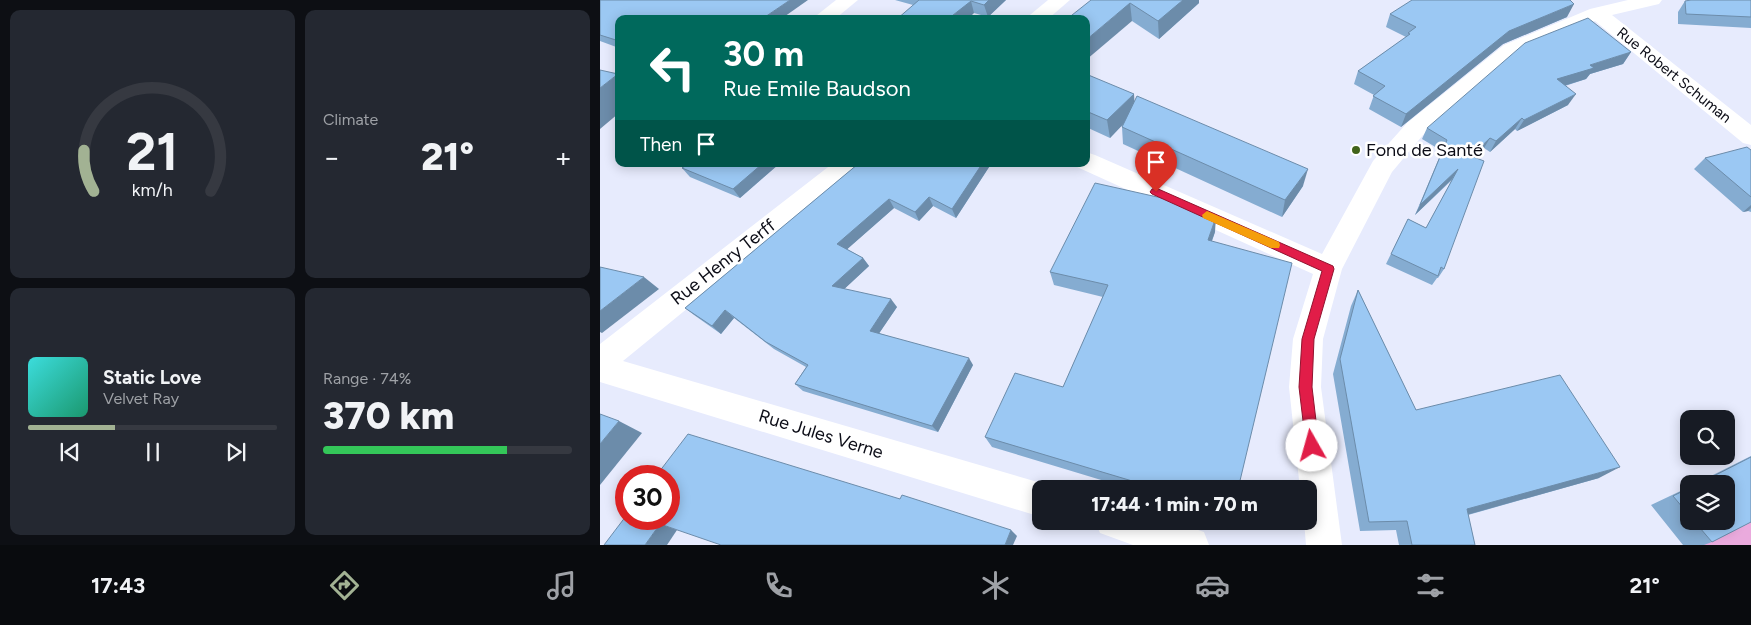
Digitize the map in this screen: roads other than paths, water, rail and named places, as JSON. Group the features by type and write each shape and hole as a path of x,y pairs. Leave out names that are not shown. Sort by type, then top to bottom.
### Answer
{"street":[{"path":"827,15 848,0"},
{"path":"1040,15 1060,0"},
{"path":"1324,545 1305,387 1308,339 1328,269 1382,167 1415,129 1511,49 1597,13 1652,0"},
{"name":"Rue Robert Schuman","path":"1597,13 1751,137"},
{"path":"1090,163 1328,269"},
{"name":"Rue Henry Terff","path":"600,363 628,338 844,167"},
{"name":"Rue Jules Verne","path":"600,368 1032,497"},
{"path":"1142,530 1191,545"}],"place":[{"name":"Fond de Santé","path":"1356,150"}]}
